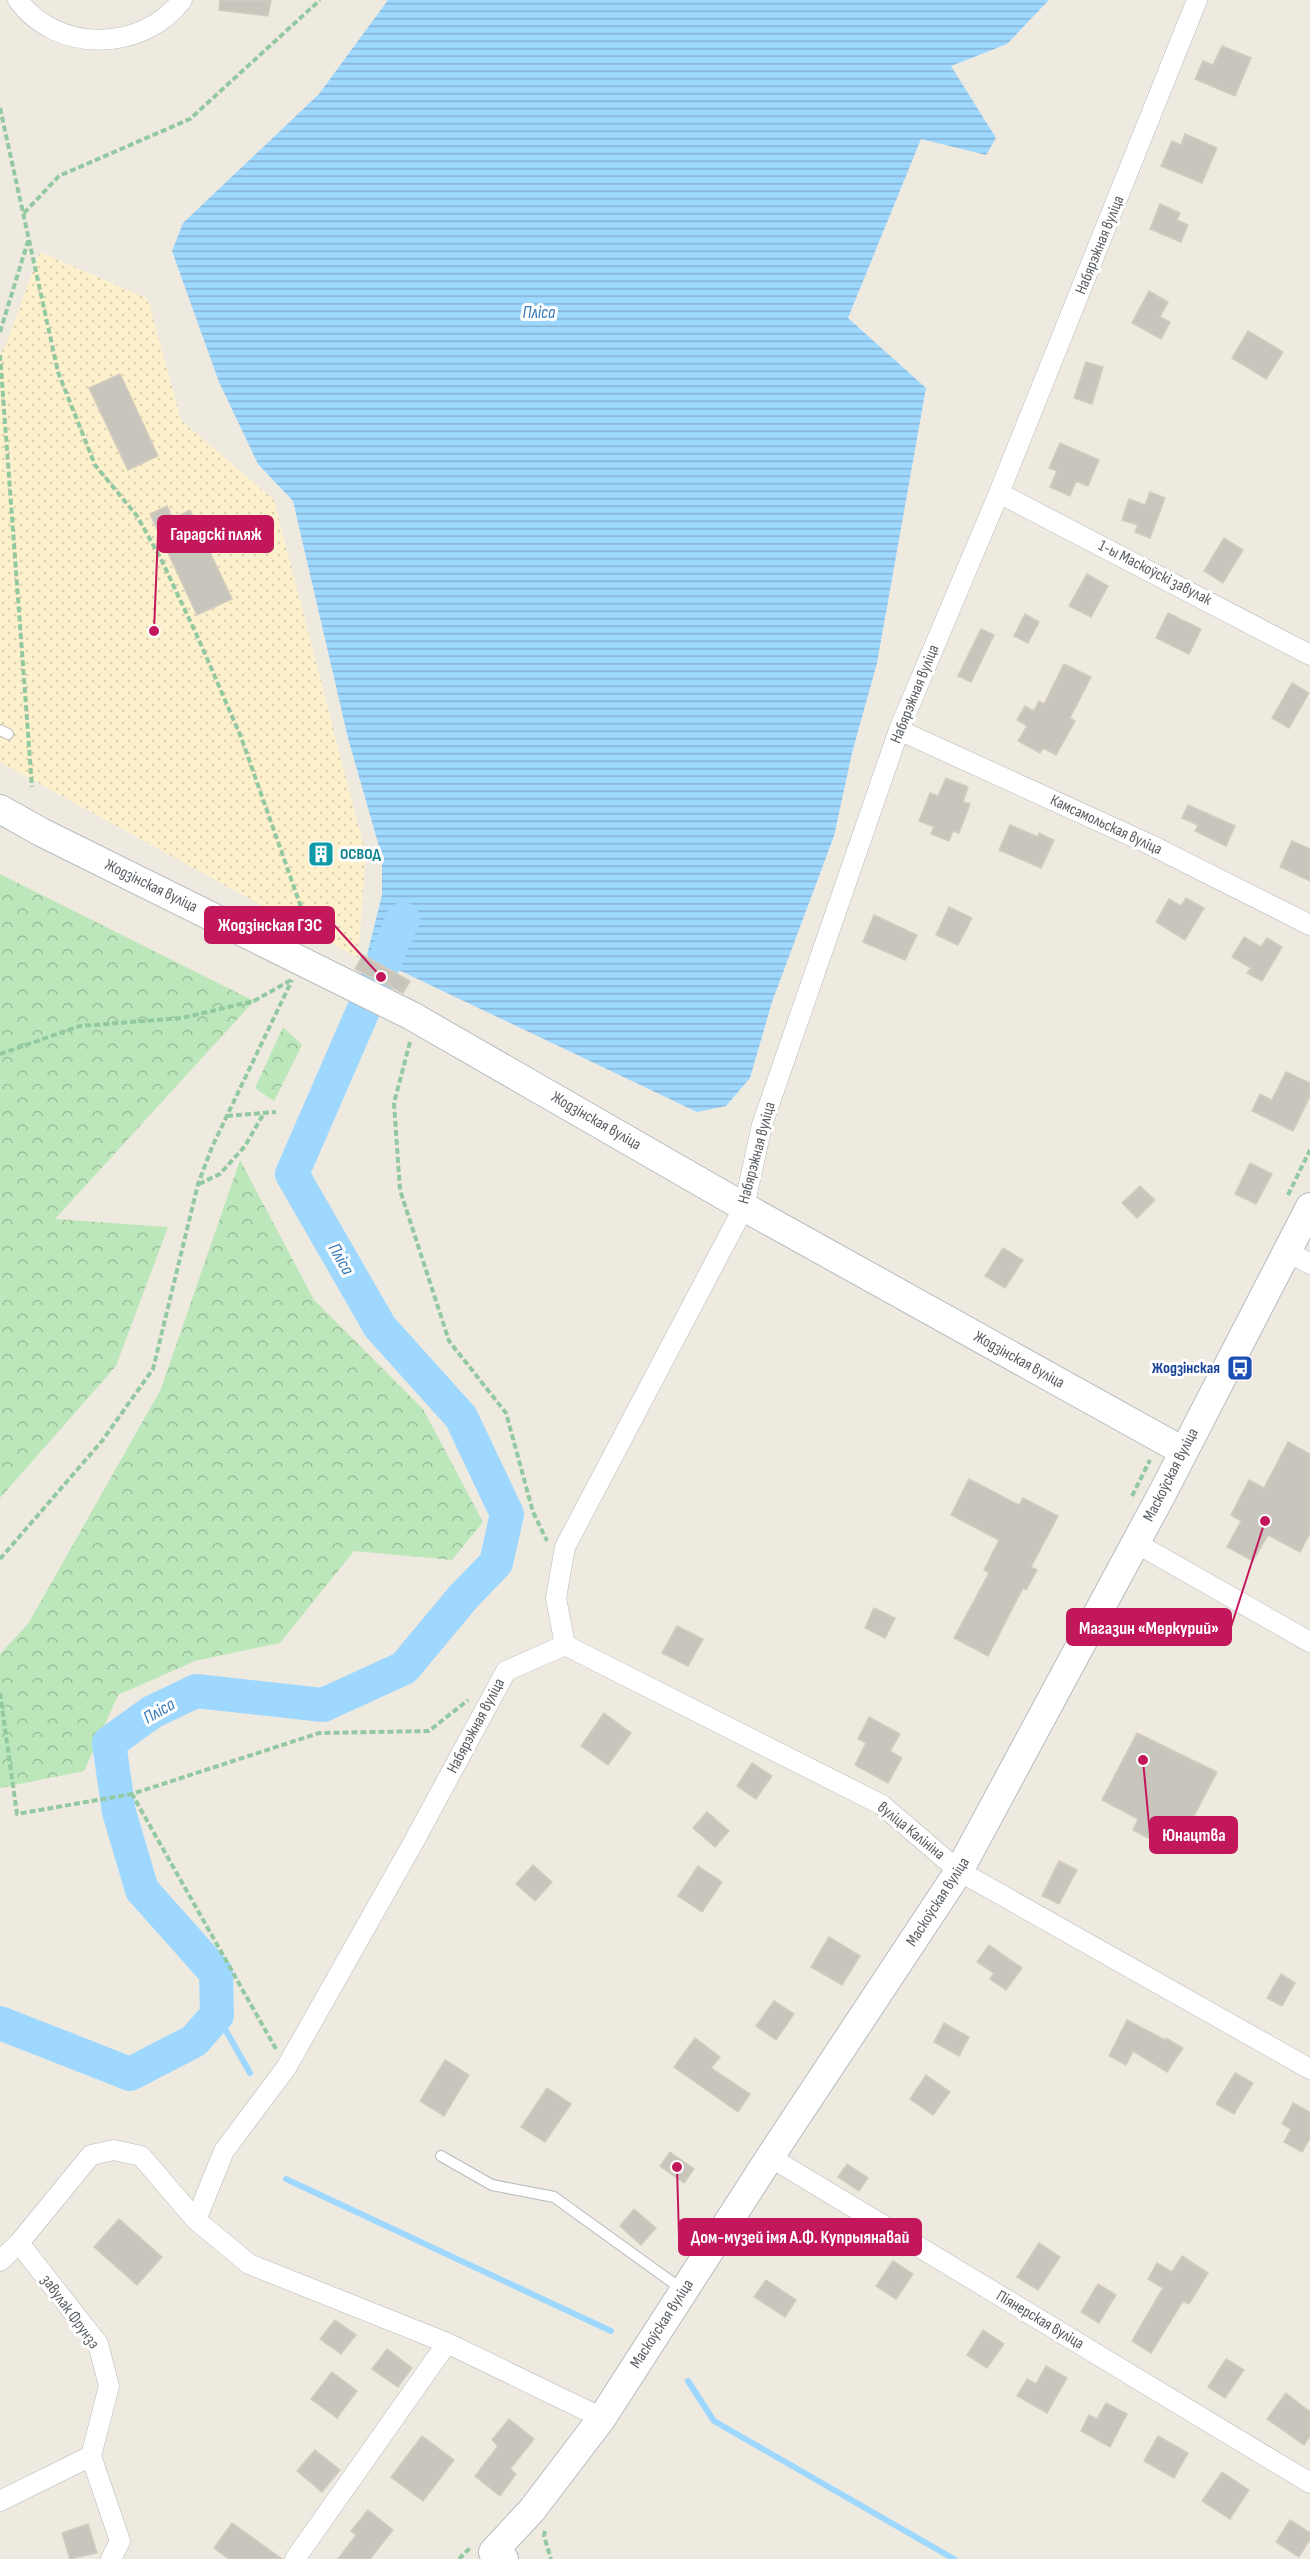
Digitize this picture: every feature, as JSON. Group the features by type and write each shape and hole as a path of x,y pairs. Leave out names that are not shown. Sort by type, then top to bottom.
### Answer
{"main road":[{"name":"Жодзінская вуліца","path":"0,809 298,971 353,985 411,1029 744,1207 1183,1451"},
{"name":"Маскоўская вуліца","path":"495,2557 602,2418 770,2157 959,1871 1183,1451 1299,1258 1310,1207"}],"street":[{"path":"18,0 25,10 52,29 83,40 115,40 147,30 174,11 182,0"},
{"name":"Набярэжная вуліца","path":"196,2220 224,2151 286,2068 506,1671 565,1645 556,1598 565,1547 744,1207 762,1125 899,730 999,493 1197,0"},
{"name":"1-ы Маскоўскі завулак","path":"999,493 1310,655"},
{"name":"Камсамольская вуліца","path":"899,730 1151,845 1310,925"},
{"path":"1136,1542 1310,1642"},
{"name":"вуліца Калініна","path":"565,1645 882,1805 959,1871 1310,2069"},
{"path":"0,2261 20,2243 91,2155 114,2150 141,2156 196,2220 249,2264 447,2343 602,2418"},
{"name":"Піянерская вуліца","path":"770,2157 1310,2482"},
{"name":"завулак Фрунзэ","path":"20,2243 98,2344 109,2385 91,2456"},
{"path":"295,2559 447,2343"},
{"path":"0,2501 91,2456 120,2541 111,2559"}],"lane":[{"path":"441,2156 492,2185 554,2197 684,2290"}],"path":[{"path":"23,214 59,176 190,119 320,0"},
{"path":"0,108 58,372 95,465 137,516 161,559 199,640 241,737 308,932 298,971 212,1147 198,1184 153,1370 102,1441 0,1559"},
{"path":"0,332 29,239"},
{"path":"0,355 32,787"},
{"path":"0,1054 12,1052 80,1026 182,1018 254,1001 298,971"},
{"path":"411,1029 394,1103 400,1190 449,1341 506,1413 533,1512 561,1571"},
{"path":"227,1116 276,1112"},
{"path":"198,1184 220,1174 245,1146 264,1113"},
{"path":"0,1693 17,1814 132,1794 319,1733 429,1731 471,1698"},
{"path":"132,1794 286,2068"}],"green space":[{"path":"0,874 254,1001 55,1219 168,1227 116,1366 0,1498"},
{"path":"283,1027 302,1045 274,1101 255,1088"},
{"path":"240,1160 314,1300 423,1409 483,1522 452,1560 354,1551 280,1643 195,1661 118,1695 84,1771 0,1788 0,1654 28,1624 161,1389"}],"sand":[{"path":"40,252 148,299 181,420 274,500 366,855 358,958 0,762 0,353 5,347"}],"water":[{"name":"Пліса","path":"388,0 1049,0 1007,44 951,66 996,138 986,155 921,139 848,318 926,388 877,663 852,753 834,836 772,1002 750,1078 726,1106 697,1112 367,955 382,895 382,857 348,738 293,501 258,464 219,382 172,251 183,223 319,94"}],"building":[{"path":"220,0 271,0 268,16 219,10"},
{"path":"1222,46 1251,58 1235,96 1195,79 1203,61 1213,65"},
{"path":"1185,134 1217,148 1202,183 1161,166 1172,141 1181,145"},
{"path":"1160,204 1180,213 1177,220 1188,225 1181,242 1150,229"},
{"path":"1149,291 1168,302 1160,317 1170,322 1161,339 1132,323"},
{"path":"1248,331 1283,352 1266,379 1232,358"},
{"path":"1086,362 1103,367 1092,404 1074,398"},
{"path":"120,374 158,456 128,470 89,388"},
{"path":"1060,443 1099,460 1088,486 1076,481 1070,496 1050,487 1057,471 1049,468"},
{"path":"1150,492 1165,498 1150,538 1135,532 1138,525 1122,520 1129,499 1145,505"},
{"path":"167,506 173,519 190,510 232,599 197,615 150,514"},
{"path":"1224,538 1243,550 1223,583 1204,571"},
{"path":"1087,574 1108,586 1091,617 1069,606"},
{"path":"1168,613 1201,629 1189,654 1156,638"},
{"path":"1025,614 1039,622 1028,643 1014,636"},
{"path":"981,629 994,635 971,682 958,676"},
{"path":"1064,664 1091,677 1070,718 1075,721 1056,755 1043,748 1040,753 1018,741 1027,726 1017,720 1025,706 1034,711 1039,701 1044,704"},
{"path":"1292,683 1309,693 1289,728 1272,718"},
{"path":"946,778 968,787 963,802 970,804 959,833 953,831 949,841 931,834 934,827 919,821 930,793 938,796"},
{"path":"1188,805 1235,826 1226,846 1195,831 1198,825 1182,818"},
{"path":"1010,825 1038,837 1039,833 1054,840 1041,868 999,850"},
{"path":"1292,841 1310,849 1310,881 1280,867"},
{"path":"1186,898 1204,908 1185,940 1156,922 1169,899 1181,906"},
{"path":"949,907 972,918 958,945 936,935"},
{"path":"874,915 917,935 905,960 863,942"},
{"path":"1244,937 1261,947 1267,938 1282,947 1262,981 1247,973 1251,968 1232,957"},
{"path":"363,955 410,981 403,993 355,969"},
{"path":"1286,1072 1310,1083 1310,1096 1293,1131 1252,1111 1260,1094 1272,1100"},
{"path":"1250,1163 1272,1174 1256,1204 1235,1194"},
{"path":"1140,1186 1155,1200 1137,1218 1122,1203"},
{"path":"1003,1248 1023,1260 1005,1288 985,1276"},
{"path":"1288,1442 1310,1454 1310,1533 1300,1552 1268,1535 1253,1561 1227,1547 1241,1521 1231,1515 1249,1480 1264,1488"},
{"path":"969,1479 1019,1505 1023,1498 1058,1516 1031,1567 1037,1570 1026,1590 1023,1588 988,1656 954,1638 989,1573 984,1570 999,1540 951,1515"},
{"path":"874,1608 895,1618 885,1638 865,1628"},
{"path":"677,1626 703,1639 688,1666 662,1653"},
{"path":"604,1713 631,1733 608,1765 581,1746"},
{"path":"869,1717 900,1734 890,1751 902,1758 888,1783 855,1765 866,1743 858,1739"},
{"path":"1137,1733 1217,1772 1175,1852 1133,1830 1138,1819 1102,1800"},
{"path":"752,1763 772,1776 756,1799 737,1786"},
{"path":"707,1812 729,1831 715,1847 693,1828"},
{"path":"1059,1861 1077,1870 1059,1904 1042,1896"},
{"path":"533,1865 552,1882 535,1901 516,1884"},
{"path":"698,1866 722,1882 702,1912 678,1896"},
{"path":"829,1937 860,1956 842,1985 811,1967"},
{"path":"989,1945 1022,1968 1006,1990 990,1979 994,1973 977,1962"},
{"path":"1281,1974 1295,1983 1282,2006 1267,1998"},
{"path":"774,2001 794,2014 776,2040 756,2026"},
{"path":"1127,2020 1183,2048 1167,2072 1133,2051 1126,2065 1109,2056"},
{"path":"944,2023 969,2037 959,2056 934,2042"},
{"path":"695,2038 720,2057 711,2068 750,2094 738,2112 674,2067"},
{"path":"445,2060 469,2075 444,2116 420,2101"},
{"path":"1235,2073 1253,2083 1234,2114 1216,2104"},
{"path":"926,2075 950,2092 933,2115 910,2099"},
{"path":"547,2088 571,2104 545,2142 521,2127"},
{"path":"1293,2103 1310,2112 1310,2138 1302,2152 1284,2142 1291,2129 1282,2124"},
{"path":"670,2152 694,2169 684,2183 660,2166"},
{"path":"847,2164 868,2178 859,2191 838,2177"},
{"path":"634,2209 656,2228 641,2245 620,2226"},
{"path":"119,2219 162,2257 137,2285 94,2247"},
{"path":"1039,2243 1060,2257 1038,2290 1017,2277"},
{"path":"1182,2256 1208,2273 1189,2304 1183,2301 1151,2353 1132,2341 1163,2288 1148,2279 1157,2263 1172,2272"},
{"path":"893,2261 913,2274 896,2299 876,2286"},
{"path":"766,2280 796,2300 785,2317 754,2297"},
{"path":"1098,2284 1116,2295 1099,2323 1081,2312"},
{"path":"335,2320 356,2335 341,2354 320,2339"},
{"path":"983,2330 1004,2344 987,2368 967,2355"},
{"path":"387,2349 412,2368 398,2387 372,2369"},
{"path":"1226,2359 1244,2370 1225,2398 1208,2387"},
{"path":"1046,2366 1067,2378 1047,2413 1017,2396 1027,2379 1036,2384"},
{"path":"332,2372 357,2391 337,2418 311,2399"},
{"path":"1286,2393 1310,2412 1310,2436 1304,2445 1267,2419"},
{"path":"1106,2403 1127,2414 1110,2447 1081,2431 1089,2415 1097,2419"},
{"path":"509,2419 534,2439 510,2469 516,2474 500,2496 475,2476 498,2446 492,2440"},
{"path":"422,2436 454,2460 423,2501 391,2477"},
{"path":"1158,2436 1188,2453 1174,2478 1144,2461"},
{"path":"315,2450 340,2470 322,2492 297,2471"},
{"path":"1222,2472 1249,2490 1230,2519 1202,2501"},
{"path":"368,2510 393,2530 370,2559 338,2559 356,2535 351,2531"},
{"path":"1290,2520 1310,2533 1310,2539 1299,2557 1276,2542"},
{"path":"232,2523 282,2559 229,2559 214,2548"},
{"path":"88,2524 97,2553 70,2559 62,2533"}],"waterway":[{"name":"Пліса","path":"0,2023 130,2074 194,2041 217,2015 216,1973 142,1890 119,1812 109,1743 152,1712 196,1691 323,1705 404,1668 464,1596 496,1563 507,1514 461,1417 380,1327 292,1174 403,919"},
{"path":"217,2015 250,2073"},
{"path":"286,2179 611,2331"},
{"path":"688,2381 714,2421 954,2559"}],"place":[{"name":"Гарадскі пляж","path":"154,631"},
{"name":"ОСВОД","path":"321,854"},
{"name":"Жодзінская ГЭС","path":"381,977"},
{"name":"Жодзінская","path":"1240,1368"},
{"name":"Магазин «Меркурий»","path":"1265,1521"},
{"name":"Юнацтва","path":"1143,1760"},
{"name":"Дом-музей імя А.Ф. Купрыянавай","path":"677,2167"}]}
